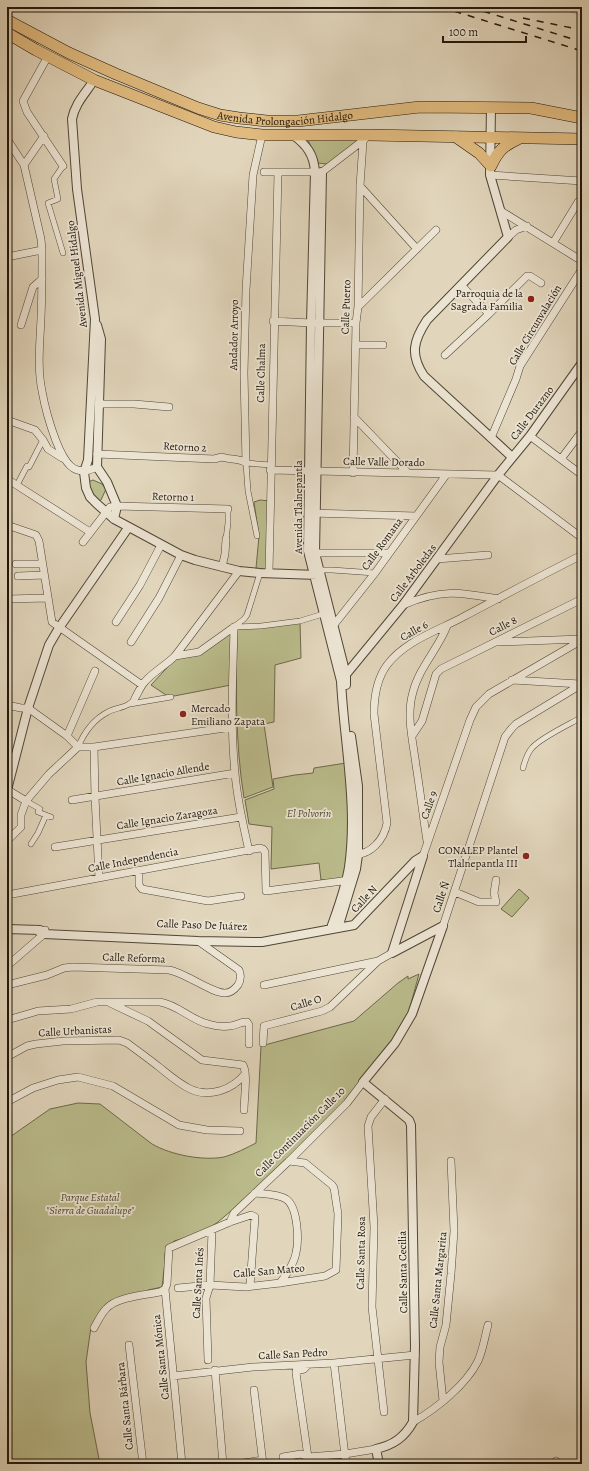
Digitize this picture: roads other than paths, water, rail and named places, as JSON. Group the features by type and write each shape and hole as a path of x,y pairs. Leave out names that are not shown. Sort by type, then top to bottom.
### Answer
{"highway":[{"name":"Avenida Prolongación Hidalgo","path":"7,20 68,53 198,108 220,115 267,121 298,121 412,107 491,107 531,108 582,118"},
{"name":"Avenida Prolongación Hidalgo","path":"7,33 94,80 214,127 236,132 262,135 366,138 522,137 582,139"},
{"path":"68,53 94,80 116,74"},
{"path":"456,137 479,153 491,171"},
{"path":"491,171 500,150 506,145 522,137"}],"street":[{"path":"567,7 582,12"},
{"path":"48,56 23,101 26,112 44,136 63,166 54,179 58,199 48,204 63,253"},
{"name":"Avenida Miguel Hidalgo","path":"84,472 88,460 95,319 77,189 72,119 77,103 94,80"},
{"path":"491,107 491,171 508,237"},
{"name":"Andador Arroyo","path":"257,536 248,491 244,373 246,290 253,175 262,135"},
{"name":"Avenida Tlalnepantla","path":"293,135 309,149 318,172 320,323 308,551 317,574 333,626 344,678 342,702 351,786 354,854 349,880 335,928"},
{"path":"24,165 44,136"},
{"path":"264,172 318,172 366,138"},
{"name":"Calle Puerto","path":"353,473 360,186 366,138"},
{"path":"7,139 24,165 39,226 42,250 39,357 41,390 50,424 62,458"},
{"path":"491,171 582,181"},
{"name":"Avenida Tlalnepantla","path":"312,471 311,323 318,172"},
{"name":"Calle Chalma","path":"260,572 271,468 273,321 278,173"},
{"path":"360,186 417,249"},
{"path":"553,243 578,202"},
{"path":"501,211 582,261"},
{"path":"512,457 424,376 414,357 414,350 416,342 427,320 508,237 516,230 527,226"},
{"path":"358,307 436,230"},
{"path":"7,257 42,250"},
{"name":"Calle Circunvalación","path":"491,438 520,366 582,269"},
{"path":"444,355 489,314 528,275 541,283"},
{"path":"22,325 34,287 42,279"},
{"path":"461,285 489,314"},
{"path":"95,319 101,339 97,467 107,482 117,506 114,519"},
{"path":"273,321 356,323"},
{"path":"356,345 383,345"},
{"name":"Calle Durazno","path":"498,475 530,436 582,363"},
{"path":"98,404 169,407"},
{"path":"354,417 407,472"},
{"path":"7,420 35,430 44,440 48,449 76,470 84,472 91,471 97,467"},
{"path":"561,459 582,431"},
{"path":"530,436 582,475"},
{"path":"17,486 27,466 29,467 44,440"},
{"name":"Retorno 2","path":"97,454 214,459 222,457 242,460 246,463 271,468"},
{"name":"Calle Valle Dorado","path":"271,468 353,473 407,472 446,475 498,475"},
{"path":"84,472 86,488 90,497 114,519 128,528 181,555 239,571 317,574 321,570 332,570 375,573"},
{"name":"Calle Romana","path":"333,626 375,573 388,553 446,475"},
{"path":"498,475 582,538"},
{"name":"Calle Arboledas","path":"344,678 403,605 498,475"},
{"path":"7,479 90,532"},
{"path":"83,542 106,511 110,507 117,506"},
{"name":"Retorno 1","path":"117,506 228,509"},
{"path":"222,567 225,554 228,509"},
{"path":"311,513 416,516"},
{"name":"Avenida Tlalnepantla","path":"311,513 317,574 323,614 344,678"},
{"path":"7,525 36,535 39,542 52,622 142,685"},
{"path":"7,809 7,790 28,708 49,645 59,628 128,528"},
{"path":"116,622 140,585 161,545"},
{"path":"315,553 388,553"},
{"path":"131,642 159,598 181,555"},
{"path":"437,560 488,555"},
{"name":"Calle 6","path":"354,854 370,851 381,839 385,832 387,823 374,714 374,698 377,683 387,666 399,652 413,642 447,626 582,555"},
{"path":"16,564 42,564"},
{"path":"129,704 135,698 142,685 175,656 239,571"},
{"path":"175,656 199,652 244,619 247,615 260,572"},
{"path":"18,576 44,575"},
{"path":"403,605 429,595 447,592 498,599"},
{"path":"7,599 48,598"},
{"name":"Calle 8","path":"412,736 422,721 436,674 441,669 582,599"},
{"path":"234,627 262,626 300,621 323,614"},
{"path":"427,843 412,736 410,709 413,691 418,678 443,636 447,626"},
{"path":"234,627 232,727 235,773 241,817 249,851"},
{"path":"496,642 582,640"},
{"name":"Calle 9","path":"392,953 427,843 472,714 482,700 512,680 582,640"},
{"path":"67,736 94,671"},
{"path":"512,680 581,684"},
{"name":"Calle Ñ","path":"264,985 378,961 443,926 503,743 508,732 516,724 581,684"},
{"path":"7,841 21,827 21,815 26,801 49,774 78,747 82,736 98,718 108,712 129,704 171,697"},
{"path":"7,705 28,708 67,736 78,747 94,747 232,727"},
{"path":"523,768 529,752 538,742 582,717"},
{"path":"94,747 99,878"},
{"name":"Calle Ignacio Allende","path":"72,800 235,773"},
{"path":"7,790 40,809 38,812 48,816 31,844"},
{"name":"Calle Ignacio Zaragoza","path":"55,847 241,817"},
{"name":"Calle Independencia","path":"7,894 260,848 263,849 266,891 349,880"},
{"name":"Calle N","path":"262,942 357,923 415,861 423,856"},
{"path":"139,870 139,885 142,889 208,901 241,896"},
{"path":"455,892 479,902 496,902 494,893 496,880"},
{"name":"Calle Continuación Calle 10","path":"230,1222 234,1214 348,1103 395,1043 412,1014 443,926"},
{"path":"7,929 113,936"},
{"path":"7,966 44,932"},
{"name":"Calle Paso De Juárez","path":"113,936 252,938 262,942"},
{"name":"Calle Paso De Juárez","path":"113,936 198,941 262,942"},
{"name":"Calle Reforma","path":"7,985 47,975 73,966 169,970 180,973 218,992 226,993 236,988 240,979 239,970 198,941"},
{"name":"Calle O","path":"263,1043 264,1026 322,1011 330,1007 378,961"},
{"path":"7,1020 38,1011 71,1009 106,1001 165,1003 197,1020 215,1026 230,1026 248,1022 249,1044"},
{"path":"106,1001 148,1021 202,1060 220,1063 241,1063 244,1067 245,1074 244,1110"},
{"name":"Calle Urbanistas","path":"7,1057 36,1044 63,1041 119,1040 127,1043 178,1082 200,1092 221,1091 236,1084 245,1074"},
{"path":"7,1102 33,1088 58,1080 78,1077 113,1086 179,1125 207,1130 240,1131"},
{"path":"363,1082 385,1099"},
{"name":"Calle Santa Cecilia","path":"385,1099 410,1122 415,1355 413,1422"},
{"name":"Calle Santa Rosa","path":"384,1412 372,1307 374,1227 368,1126 371,1118 385,1099"},
{"name":"Calle San Mateo","path":"178,1288 210,1285 250,1286 280,1283 325,1276 336,1270 338,1214 334,1188 305,1163 289,1161"},
{"name":"Calle Santa Margarita","path":"443,1401 439,1362 440,1347 446,1325 454,1231 451,1161"},
{"path":"255,1193 286,1199 294,1212 297,1244 294,1259 280,1283"},
{"path":"212,1231 230,1222 251,1216 255,1217 250,1286"},
{"name":"Calle Santa Mónica","path":"182,1464 165,1289 167,1284 169,1248 212,1231"},
{"name":"Calle Santa Inés","path":"208,1360 206,1298 210,1285 212,1231"},
{"path":"94,1328 105,1310 112,1304 120,1300 160,1292 165,1289"},
{"path":"283,1457 301,1454 308,1457 345,1454 376,1449 387,1446 398,1440 409,1429 413,1422 443,1401 473,1370 479,1359 488,1325"},
{"name":"Calle Santa Bárbara","path":"129,1345 142,1464"},
{"name":"Calle San Pedro","path":"173,1376 215,1370 334,1363 415,1355"},
{"path":"334,1363 346,1464"},
{"path":"308,1364 304,1369 296,1371 308,1457"},
{"path":"215,1370 223,1464"},
{"path":"237,1464 263,1462 254,1390"},
{"path":"376,1449 379,1464"}],"railway":[{"path":"441,7 582,51"},
{"path":"470,7 582,42"},
{"path":"523,18 582,30"}],"place":[{"name":"Parroquia de la Sagrada Familia","path":"531,299"},
{"name":"Mercado Emiliano Zapata","path":"183,714"},
{"name":"CONALEP Plantel Tlalnepantla III","path":"526,856"}],"park label":[{"name":"El Polvorín","path":"309,813"},
{"name":"Parque Estatal \"Sierra de Guadalupe\"","path":"90,1203"}]}
